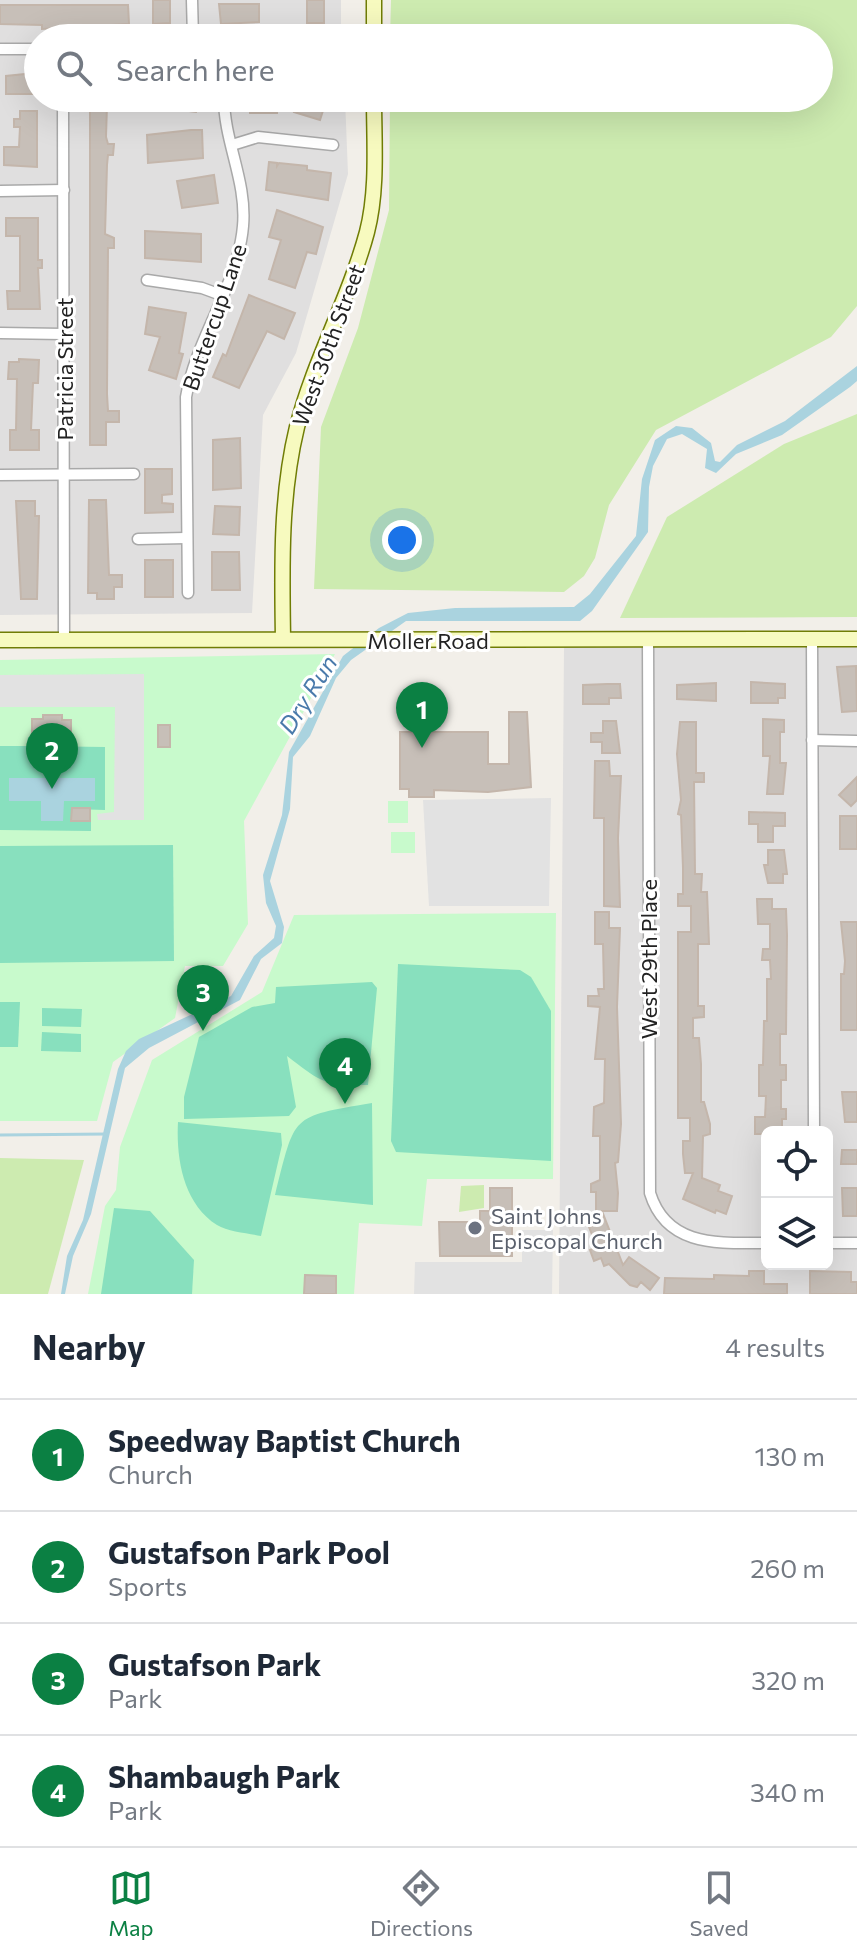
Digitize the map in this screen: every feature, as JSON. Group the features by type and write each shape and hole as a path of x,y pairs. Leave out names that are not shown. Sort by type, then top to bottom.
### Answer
{"street":[{"path":"192,0 193,24"},
{"path":"374,0 374,24"},
{"path":"0,49 24,49"},
{"name":"Patricia Street","path":"63,112 64,640"},
{"name":"Buttercup Lane","path":"188,593 186,397 191,373 243,228 242,186 226,112"},
{"name":"West 30th Street","path":"283,639 283,516 289,464 309,389 367,233 373,197 374,112"},
{"path":"232,145 258,137 333,145"},
{"path":"0,191 64,190"},
{"path":"147,280 202,288 221,295"},
{"path":"0,333 63,334"},
{"path":"0,475 134,474"},
{"path":"138,539 186,538"},
{"name":"West 29th Place","path":"648,639 648,1183 651,1198 669,1225 686,1237 712,1243 761,1243"},
{"path":"812,639 814,1126"},
{"name":"Moller Road","path":"0,640 857,639"},
{"path":"812,740 857,741"},
{"path":"833,1243 857,1243"}],"shaded area":[{"path":"0,0 341,0 341,24 24,24 24,112 346,112 348,174 296,353 263,415 252,613 0,615"},
{"path":"564,647 857,647 857,1294 559,1294"},
{"path":"144,674 144,820 98,820 97,814 114,812 115,707 0,707 0,675"},
{"path":"551,798 549,906 429,906 423,800"},
{"path":"522,1230 553,1230 552,1294 414,1294 415,1262 522,1262"}],"green space":[{"path":"391,0 857,0 857,306 831,337 656,430 609,505 595,558 584,576 564,592 314,589 321,427 358,328 389,210 390,112 833,112 833,24 390,24"},
{"path":"857,414 857,617 620,618 667,517 784,444"},
{"path":"335,654 244,821 248,924 223,966 185,966 175,1018 113,1062 97,1121 0,1121 0,660"},
{"path":"28,737 31,737 32,746 105,747 105,810 72,809 72,821 91,821 91,831 0,830 0,746 27,746"},
{"path":"388,801 408,801 408,823 388,823"},
{"path":"391,832 415,832 415,853 391,853"},
{"path":"173,845 174,961 0,963 0,846"},
{"path":"556,913 553,1179 427,1179 422,1226 359,1223 354,1294 88,1294 105,1206 116,1190 120,1147 152,1060 262,992 294,915"},
{"path":"398,964 520,970 531,977 551,1011 551,1161 396,1152 391,1141"},
{"path":"372,982 377,988 368,1085 324,1081 287,1056 296,1107 289,1116 184,1119 184,1097 199,1037 252,1007 275,1003 276,987"},
{"path":"0,1002 20,1002 18,1047 0,1047"},
{"path":"42,1008 82,1009 81,1027 42,1026"},
{"path":"42,1032 81,1034 81,1052 41,1051"},
{"path":"372,1103 373,1205 275,1195 287,1148 300,1124 325,1112"},
{"path":"178,1122 281,1133 282,1145 261,1236 217,1225 196,1205 180,1165"},
{"path":"0,1158 84,1160 48,1294 0,1294"},
{"path":"484,1185 484,1208 459,1212 461,1186"},
{"path":"114,1208 150,1211 194,1260 192,1294 101,1294"}],"water":[{"name":"Dry Run","path":"857,366 857,381 850,387 782,435 736,454 716,473 705,468 707,449 682,434 667,439 653,466 649,487 648,532 592,611 580,621 406,621 351,660 336,678 310,736 293,757 290,809 270,881 284,927 282,943 261,959 240,1000 149,1048 125,1068 91,1214 73,1256 65,1294 61,1294 67,1256 83,1220 118,1069 126,1051 139,1039 231,996 254,956 274,938 276,926 266,903 263,875 282,815 289,752 343,656 379,628 408,613 455,608 574,607 590,594 636,536 642,479 655,440 676,426 692,428 711,443 715,461 720,462 737,445 785,421"},
{"path":"9,778 95,778 95,801 64,801 63,821 41,821 41,801 9,801"}],"building":[{"path":"153,0 170,0 170,23 153,24"},
{"path":"307,0 324,0 324,23 307,23"},
{"path":"219,4 259,4 259,22 221,24"},
{"path":"0,5 128,5 129,24 0,24"},
{"path":"24,74 24,94 6,94 6,76"},
{"path":"20,111 37,112 37,167 4,165 4,147 19,147 20,127 14,127 14,119 20,119"},
{"path":"90,112 107,112 106,137 108,144 114,144 113,155 108,155 107,165 105,234 114,238 114,248 108,248 107,394 108,411 119,411 119,422 106,422 106,445 90,445"},
{"path":"294,112 323,112 320,120"},
{"path":"202,130 203,158 148,163 147,135"},
{"path":"269,162 277,163 277,166 279,163 307,166 307,170 331,173 328,200 266,190"},
{"path":"214,175 218,203 182,208 177,181"},
{"path":"277,210 323,227 316,254 307,252 295,288 269,279 281,240 269,237"},
{"path":"6,218 38,218 38,260 42,260 42,268 38,268 40,309 8,309 7,291 20,291 20,236 6,236"},
{"path":"145,231 201,234 201,262 145,258"},
{"path":"249,295 295,313 284,339 267,331 239,388 213,377 223,354 226,356"},
{"path":"149,307 186,313 179,353 183,354 176,379 149,370 160,337 145,334"},
{"path":"19,359 39,360 38,383 33,383 31,430 39,430 39,450 10,450 10,430 16,430 17,379 8,379 9,362 19,362"},
{"path":"240,438 241,488 213,490 213,440"},
{"path":"145,469 172,469 172,494 162,495 162,503 173,504 173,512 145,513"},
{"path":"89,500 106,500 109,575 122,575 122,587 114,587 114,599 97,599 97,593 88,593"},
{"path":"16,501 35,501 35,516 39,516 37,599 21,599"},
{"path":"215,506 240,507 239,535 213,534"},
{"path":"212,552 239,552 240,590 212,590"},
{"path":"145,560 173,560 173,597 145,597"},
{"path":"856,666 857,711 842,712 837,667"},
{"path":"751,682 785,684 785,698 778,698 778,703 751,703"},
{"path":"716,683 716,701 677,699 677,685"},
{"path":"620,684 621,698 609,698 609,704 583,704 583,685"},
{"path":"509,712 527,712 531,787 488,792 434,790 434,797 409,797 409,789 400,789 400,732 488,732 488,764 509,764"},
{"path":"43,715 62,715 62,720 71,720 71,747 32,747 32,719 43,719"},
{"path":"763,719 784,720 784,732 780,732 780,763 786,763 783,794 767,794 770,756 763,756"},
{"path":"603,721 616,721 620,753 602,753 602,742 591,742 591,733 603,733"},
{"path":"680,722 696,722 696,773 704,773 704,782 694,782 695,874 702,874 701,892 707,892 709,944 698,944 698,1006 704,1006 704,1017 693,1018 693,1038 699,1038 701,1102 704,1102 710,1124 710,1134 703,1136 702,1178 720,1185 718,1191 732,1196 726,1214 716,1210 715,1213 683,1199 693,1173 685,1173 683,1154 683,1141 690,1141 690,1118 678,1118 678,932 691,932 691,906 678,906 678,894 683,894 681,815 678,814 681,800 677,754"},
{"path":"158,725 170,725 170,747 158,747"},
{"path":"595,761 609,761 610,776 621,776 618,838 620,907 604,906 604,818 594,818"},
{"path":"857,777 857,800 851,806 839,795"},
{"path":"72,808 90,808 90,821 71,821"},
{"path":"749,812 785,813 785,826 773,826 773,842 758,842 758,824 749,824"},
{"path":"840,816 857,816 857,849 840,849"},
{"path":"768,850 784,850 787,874 783,874 783,883 768,883 764,865 768,865"},
{"path":"757,899 772,899 772,909 786,909 786,1034 780,1034 780,1065 786,1065 786,1080 781,1080 781,1109 786,1109 786,1119 782,1119 782,1126 761,1126 761,1134 755,1134 755,1117 765,1117 766,1096 759,1096 759,1065 763,1065 767,979 771,979 770,960 762,960 763,949 770,949 770,924 758,924"},
{"path":"595,912 609,912 609,928 620,928 617,1007 621,1124 618,1162 615,1163 617,1211 602,1211 623,1265 629,1257 659,1278 650,1290 641,1282 637,1287 630,1285 609,1264 604,1266 601,1258 594,1261 590,1250 597,1247 589,1227 596,1224 596,1192 591,1192 591,1184 600,1180 600,1136 593,1136 594,1107 604,1103 605,1059 595,1059 600,1007 588,1006 588,996 599,996 598,989 604,989 603,944 595,944"},
{"path":"841,922 857,922 857,1030 841,1030 841,974 844,974 845,961"},
{"path":"842,1092 857,1092 857,1122 845,1122"},
{"path":"842,1150 857,1150 857,1164 841,1164"},
{"name":"Saint Johns Episcopal Church","path":"490,1188 512,1188 512,1256 440,1256 439,1222 480,1222 480,1211 490,1211"},
{"path":"842,1188 857,1188 857,1216 843,1216"},
{"path":"749,1271 764,1271 764,1284 787,1284 787,1294 664,1294 665,1278 714,1279 714,1275 749,1276"},
{"path":"810,1271 851,1272 851,1282 857,1282 857,1294 810,1294"},
{"path":"305,1275 336,1276 336,1294 304,1294"}],"waterway":[{"path":"0,1135 107,1134"}],"place":[{"name":"Speedway Baptist Church","path":"422,748"},
{"name":"Gustafson Park Pool","path":"52,789"},
{"name":"Gustafson Park","path":"203,1031"},
{"name":"Shambaugh Park","path":"345,1104"},
{"name":"Saint Johns Episcopal Church","path":"475,1228"}]}
